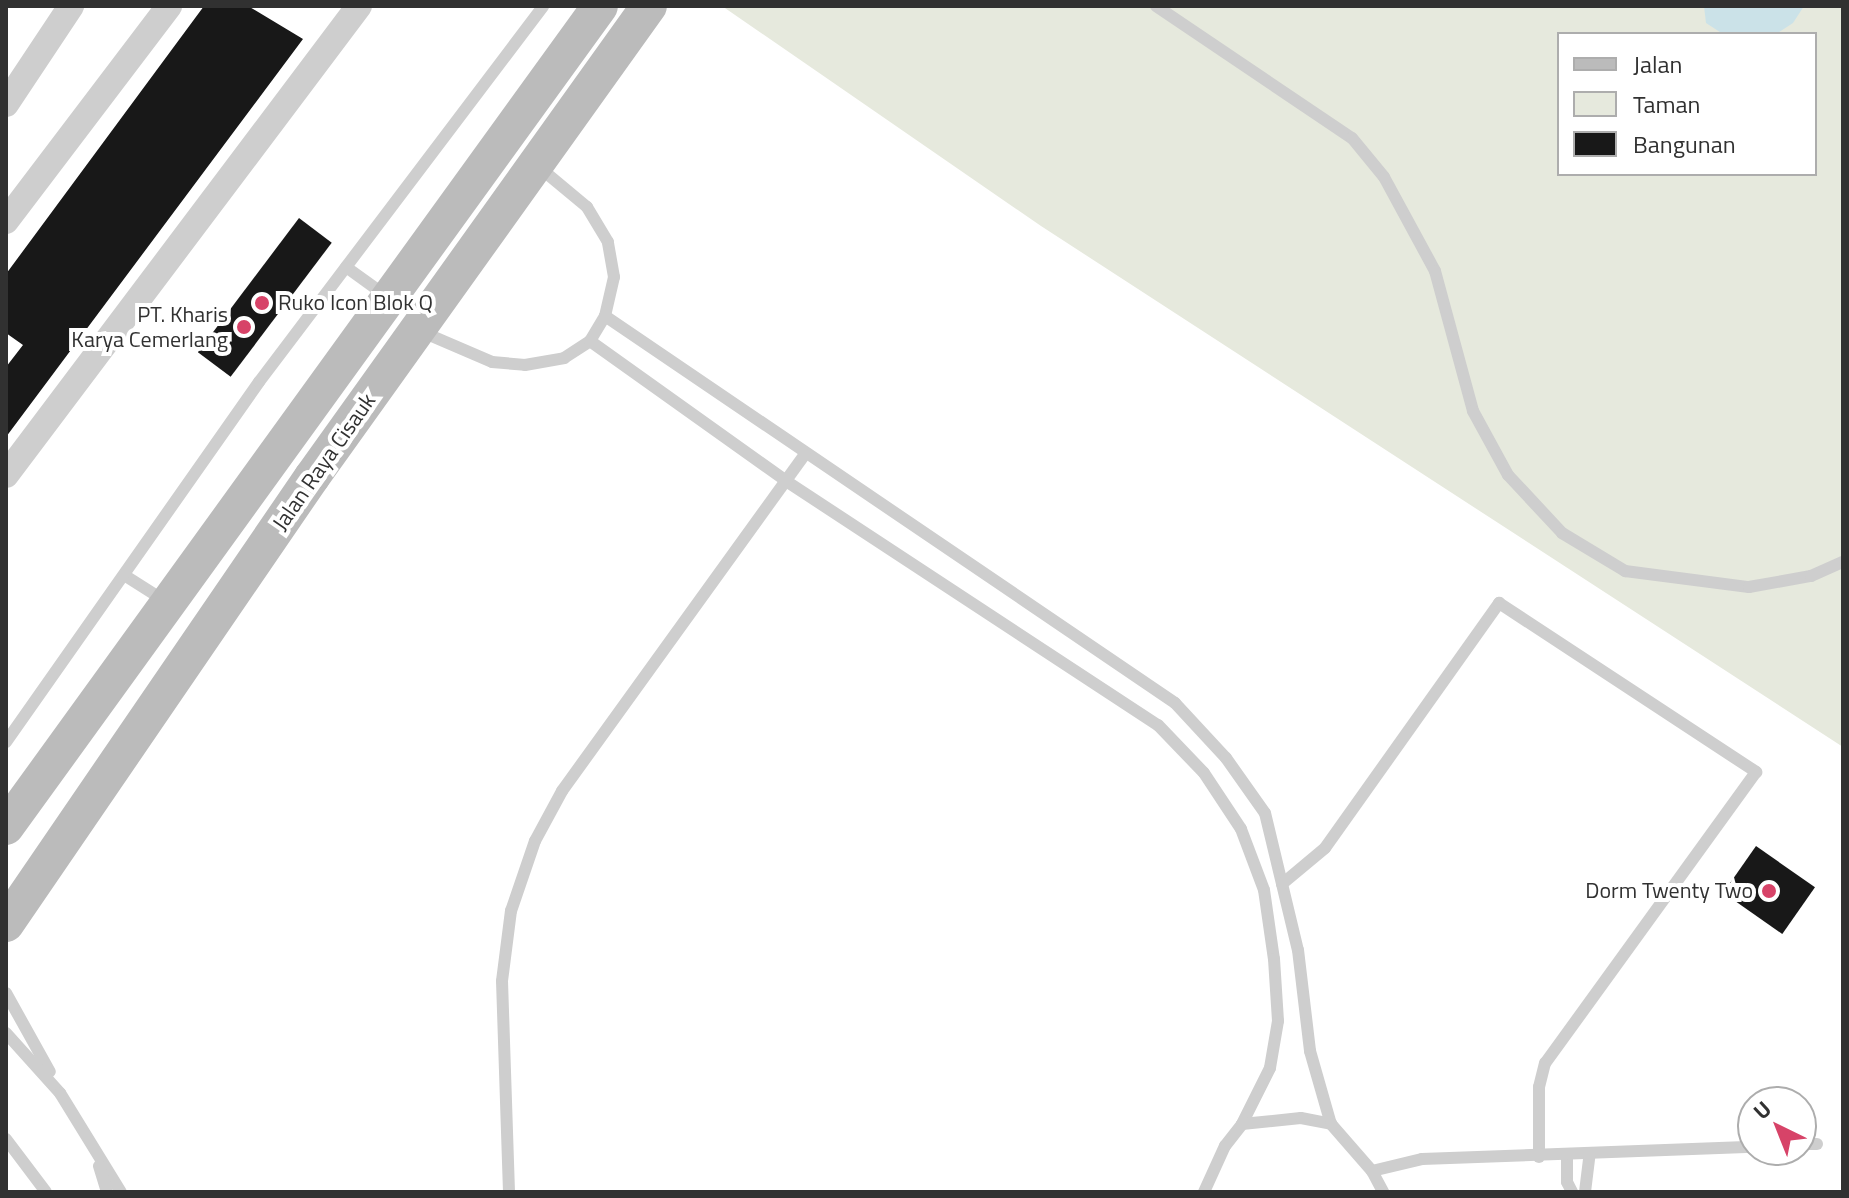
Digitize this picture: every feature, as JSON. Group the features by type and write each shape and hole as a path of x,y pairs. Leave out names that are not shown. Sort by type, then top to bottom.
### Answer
{"main road":[{"name":"Jalan Raya Cisauk","path":"6,827 600,6"},
{"name":"Jalan Raya Cisauk","path":"6,924 417,330 649,6"}],"street":[{"path":"6,104 71,6"},
{"path":"6,221 169,6"},
{"path":"6,475 359,6"}],"lane":[{"path":"6,742 346,267 543,6"},
{"path":"1156,6 1352,138 1384,177 1435,271 1473,411 1508,475 1562,533 1625,571 1749,587 1811,576 1843,562"},
{"path":"417,330 492,362 525,365 564,358 590,341 605,316 614,277 608,242 587,207 537,165"},
{"path":"346,267 388,298"},
{"path":"605,316 1175,703 1226,758 1265,813 1298,950 1310,1051 1331,1124 1372,1171 1383,1192"},
{"path":"590,341 786,481 1158,725 1204,773 1241,829 1264,890 1274,959 1278,1021 1270,1068 1242,1124 1225,1146 1204,1192"},
{"path":"509,1192 502,981 511,911 535,841 562,791 805,454"},
{"path":"124,575 169,604"},
{"path":"1282,884 1325,848 1499,603 1756,772 1545,1063 1539,1087 1539,1157"},
{"path":"6,993 60,1093 121,1192"},
{"path":"6,1033 60,1093"},
{"path":"1242,1124 1301,1118 1331,1124"},
{"path":"6,1139 45,1188"},
{"path":"91,1144 107,1192"},
{"path":"1372,1171 1422,1159 1737,1148"},
{"path":"1585,1192 1590,1154"},
{"path":"1567,1155 1567,1182 1572,1192"}],"green space":[{"path":"722,6 1843,6 1843,747 1041,226"}],"water":[{"path":"1704,6 1804,6 1793,23 1779,32 1720,32 1706,23"}],"building":[{"path":"204,6 248,6 303,39 6,437 6,367 23,345 6,333 6,274"},
{"name":"Ruko Icon Blok Q","path":"299,218 332,243 231,377 198,352"},
{"name":"Dorm Twenty Two","path":"1756,846 1815,887 1782,934 1723,893"}],"place":[{"name":"Ruko Icon Blok Q","path":"262,303"},
{"name":"PT. Kharis Karya Cemerlang","path":"244,327"},
{"name":"Dorm Twenty Two","path":"1769,891"}]}
